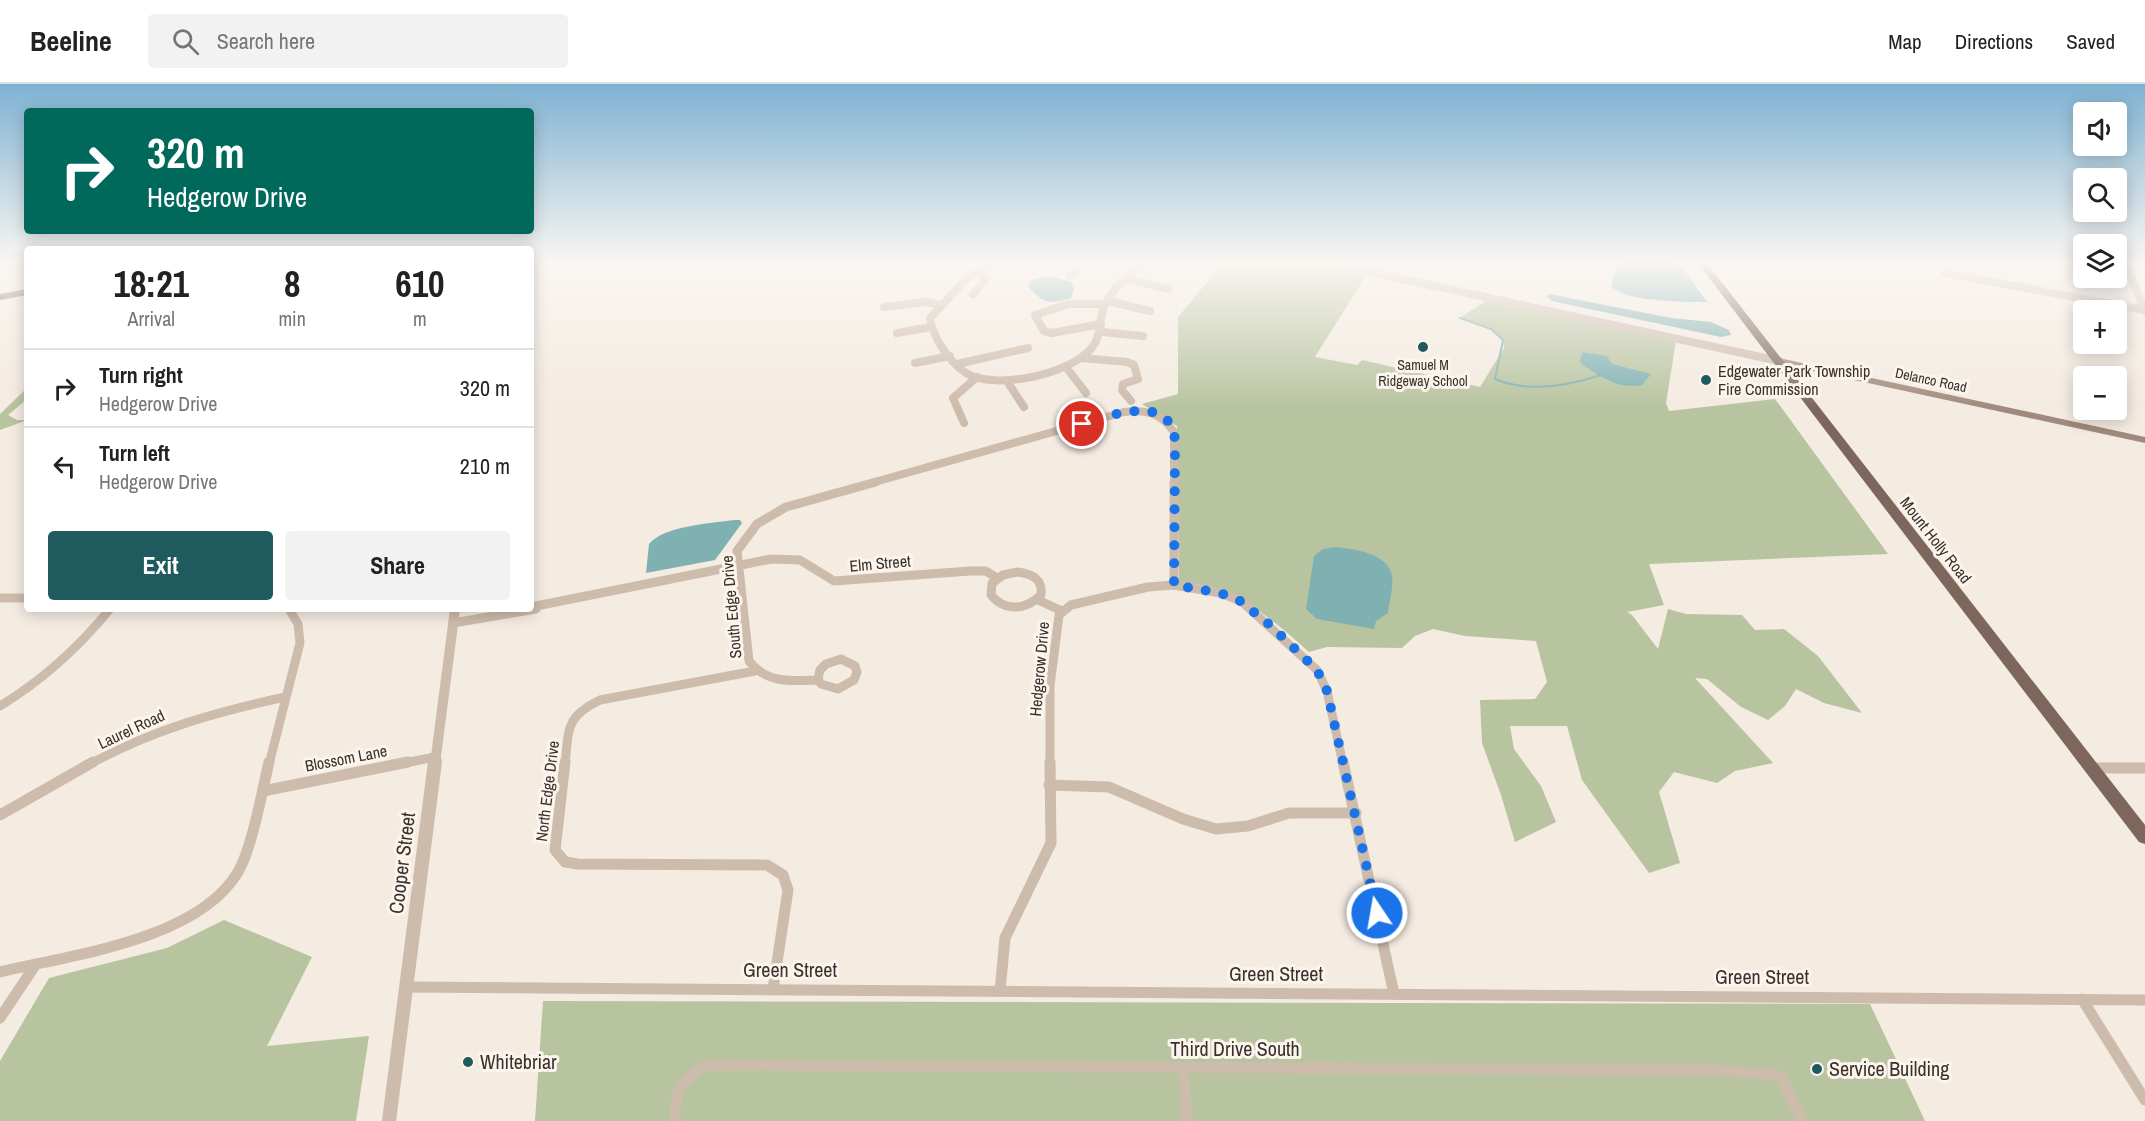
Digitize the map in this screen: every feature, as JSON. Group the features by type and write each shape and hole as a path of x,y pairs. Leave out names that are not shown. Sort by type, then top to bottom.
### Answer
{"main road":[{"name":"Mount Holly Road","path":"1739,310 2145,837"},
{"name":"Delanco Road","path":"1779,361 2145,440"}],"street":[{"path":"937,310 930,318 931,327 950,356 964,372 977,377 1006,381 1066,367 1082,358 1097,343 1102,332 1104,310"},
{"path":"1050,310 1035,315 1044,331 1053,333 1101,324"},
{"name":"Delanco Road","path":"1546,310 1779,361"},
{"path":"897,333 931,327"},
{"path":"1102,332 1143,336"},
{"path":"957,364 1028,348"},
{"path":"915,363 950,356"},
{"path":"1082,358 1127,362 1134,365 1138,379 1123,384 1122,390 1131,401"},
{"path":"1066,367 1086,393"},
{"path":"964,423 953,398 977,377"},
{"path":"1006,381 1024,407"},
{"name":"South Edge Drive","path":"818,680 777,681 755,671 749,661 737,551 757,524 786,507 1124,412 1139,410 1152,412 1166,419 1174,432 1174,585"},
{"name":"Elm Street","path":"534,606 771,559 794,557 806,561 818,573 834,581 970,571 986,571 997,578 1018,572 1033,576 1038,580 1043,590 1038,600"},
{"path":"997,578 992,583 991,595 999,604 1007,607 1024,607 1038,600 1062,611"},
{"name":"Hedgerow Drive","path":"1000,991 1005,938 1051,843 1050,686 1057,622 1062,611 1071,605 1148,587 1174,585 1220,593 1240,601 1270,625 1317,670 1327,691 1356,813 1394,994"},
{"name":"Elm Street","path":"534,606 600,597 630,588"},
{"path":"0,598 24,598"},
{"path":"0,706 32,686 59,665 89,635 108,612"},
{"path":"0,972 150,936 170,928 204,908 218,896 238,872 251,837 300,643 298,624 291,612"},
{"name":"Elm Street","path":"454,617 490,612"},
{"path":"454,617 496,612"},
{"name":"Cooper Street","path":"389,1121 454,617"},
{"name":"North Edge Drive","path":"755,671 605,698 588,704 570,723 555,850 565,862 578,864 766,865 783,875 788,890 773,989"},
{"name":"Laurel Road","path":"0,815 93,764 160,731 222,711 285,697"},
{"name":"Blossom Lane","path":"263,790 435,757"},
{"path":"2091,768 2145,768"},
{"path":"1049,785 1109,787 1183,819 1216,829 1248,826 1289,813 1356,813"},
{"path":"0,1018 36,964"},
{"name":"Green Street","path":"406,987 2145,1000"},
{"path":"2082,999 2145,1100"},
{"name":"Third Drive South","path":"675,1121 674,1111 680,1090 689,1075 707,1065 1707,1070 1773,1074 1782,1078 1802,1121"},
{"path":"1184,1068 1187,1121"}],"green space":[{"path":"1184,310 1344,310 1315,357 1357,365 1362,360 1480,387 1504,348 1503,340 1491,329 1460,318 1471,310 1535,310 1676,341 1666,403 1669,411 1775,399 1888,554 1649,564 1664,605 1627,612 1632,615 1658,649 1668,609 1686,614 1742,615 1755,630 1784,629 1818,656 1862,713 1824,703 1796,689 1785,706 1768,720 1741,707 1707,679 1695,678 1773,763 1735,771 1717,783 1674,772 1659,792 1680,863 1649,873 1582,780 1567,726 1510,726 1514,749 1541,786 1556,822 1515,842 1482,743 1480,700 1535,699 1547,682 1536,641 1465,636 1433,629 1415,636 1402,648 1327,647 1309,652 1250,605 1216,589 1198,584 1179,583 1177,426 1142,404 1178,394 1178,317"},
{"path":"24,391 24,402 8,415 24,421 0,430 0,414"},
{"path":"224,920 312,957 267,1046 369,1036 356,1121 0,1121 0,1061 49,978 167,948"},
{"path":"543,1001 1870,1004 1925,1121 535,1121"}],"water":[{"path":"1596,310 1632,310 1671,318 1711,322 1729,330 1731,335 1721,337"},
{"path":"1582,352 1607,356 1612,364 1651,374 1642,385 1618,384 1583,365 1580,361"},
{"path":"740,520 742,523 715,560 646,573 649,544 656,538 689,526"},
{"path":"1336,547 1352,549 1377,557 1389,568 1392,584 1388,613 1376,621 1374,629 1317,619 1306,609 1314,556 1323,549"}],"waterway":[{"path":"1460,318 1491,329 1503,340 1495,379 1534,387 1562,385 1601,375"}],"place":[{"name":"Samuel M Ridgeway School","path":"1423,347"},
{"name":"Edgewater Park Township Fire Commission","path":"1706,380"},
{"name":"Whitebriar","path":"468,1062"},
{"name":"Service Building","path":"1817,1069"}],"route":[{"path":"1082,424 1139,410 1152,412 1166,419 1174,432 1174,585 1220,593 1240,601 1270,625 1317,670 1327,691 1377,913"}]}
